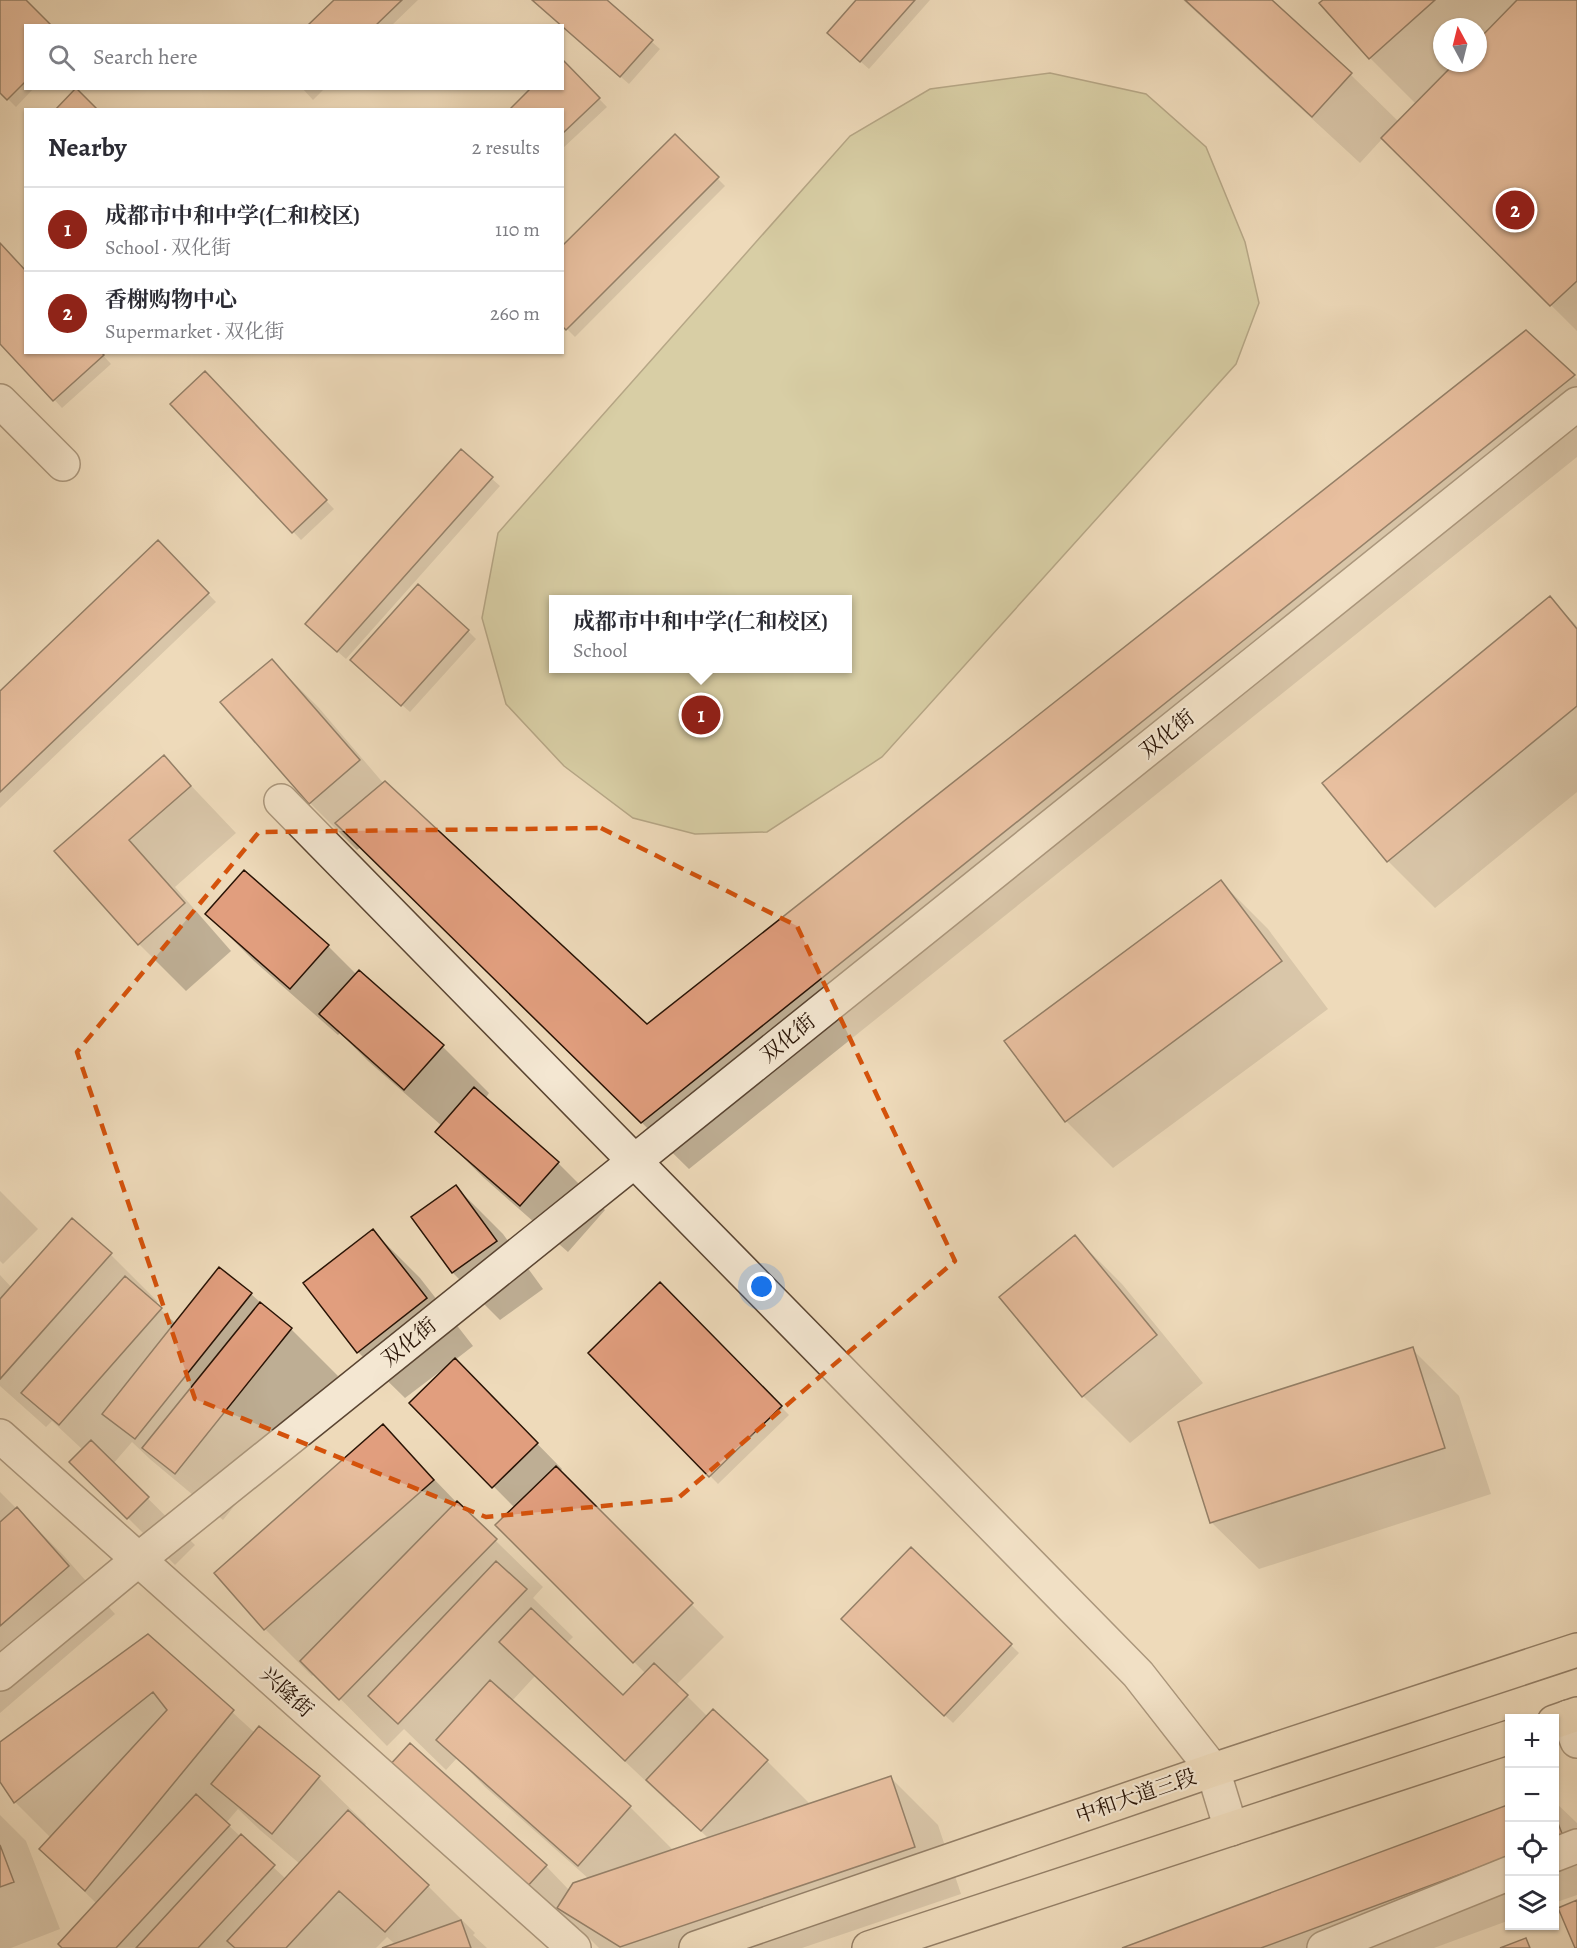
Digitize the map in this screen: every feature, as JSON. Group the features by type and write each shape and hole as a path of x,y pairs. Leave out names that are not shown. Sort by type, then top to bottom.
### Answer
{"main road":[{"name":"中和大道三段","path":"696,1948 1213,1770 1577,1650"},
{"path":"869,1948 1505,1738"}],"street":[{"path":"0,400 63,464"},
{"name":"双化街","path":"0,1674 138,1560 1577,404"},
{"path":"280,801 1138,1674 1213,1770 1232,1829"},
{"name":"兴隆街","path":"0,1436 574,1948"},
{"path":"1559,1853 1577,1846"},
{"path":"1324,1948 1505,1875"}],"highlighted area":[{"path":"601,828 797,926 955,1261 677,1499 486,1517 195,1399 77,1052 259,832"}],"green space":[{"path":"1050,73 1146,94 1206,147 1245,242 1259,303 1236,364 882,757 767,832 695,834 633,818 564,766 506,704 482,618 498,533 850,136 930,89"}],"building":[{"path":"0,0 26,0 50,24 24,24 24,83 7,100 0,93"},
{"path":"334,0 402,0 377,24 309,24"},
{"path":"532,0 607,0 653,40 620,77 564,28 564,24 559,24"},
{"path":"856,0 915,0 860,62 827,33"},
{"path":"1185,0 1272,0 1352,73 1312,117"},
{"path":"1323,0 1435,0 1369,59 1319,3"},
{"path":"1517,0 1577,0 1577,281 1550,306 1381,138 1446,72 1487,72 1487,31"},
{"path":"564,61 600,98 564,132 564,108 511,108 529,90 564,90"},
{"path":"74,90 78,90 96,108 57,108"},
{"path":"675,134 719,177 566,330 564,328 564,244"},
{"path":"0,243 24,269 24,354 104,355 53,401 0,344"},
{"path":"1526,330 1575,375 641,1123 335,823 385,781 647,1024"},
{"path":"205,371 327,500 292,533 170,404"},
{"path":"461,449 493,477 337,652 305,624"},
{"path":"158,540 209,593 0,792 0,691"},
{"path":"418,584 469,630 401,706 350,660"},
{"path":"1550,596 1577,629 1577,706 1387,862 1322,783"},
{"path":"272,659 360,760 309,804 220,702"},
{"path":"164,755 191,786 129,840 185,903 138,945 54,851"},
{"path":"244,870 329,945 290,989 205,914"},
{"path":"1221,880 1282,961 1065,1122 1004,1041"},
{"path":"359,970 444,1045 404,1090 319,1014"},
{"path":"474,1087 559,1162 520,1206 435,1132"},
{"path":"456,1185 497,1241 452,1273 411,1217"},
{"path":"72,1218 112,1253 0,1379 0,1299"},
{"path":"373,1229 427,1298 357,1353 303,1283"},
{"path":"1075,1235 1157,1335 1082,1397 999,1297"},
{"path":"219,1267 252,1293 135,1439 102,1414"},
{"path":"125,1276 162,1308 59,1425 21,1393"},
{"path":"660,1282 782,1406 709,1477 588,1353"},
{"path":"260,1302 292,1328 175,1474 142,1448"},
{"path":"1413,1347 1445,1448 1210,1523 1178,1422"},
{"path":"455,1358 538,1443 492,1488 409,1403"},
{"path":"383,1424 434,1480 264,1630 214,1573"},
{"path":"91,1440 149,1497 127,1519 69,1462"},
{"path":"556,1466 693,1603 633,1663 495,1525"},
{"path":"457,1501 497,1539 339,1700 300,1661"},
{"path":"17,1507 69,1566 0,1626 0,1522"},
{"path":"911,1547 1012,1644 944,1716 841,1619"},
{"path":"496,1561 527,1589 398,1724 368,1696"},
{"path":"531,1608 623,1695 654,1663 688,1695 625,1761 499,1642"},
{"path":"148,1634 234,1710 85,1891 39,1849 167,1710 153,1692 14,1803 0,1782 0,1742"},
{"path":"490,1680 631,1806 578,1866 436,1740"},
{"path":"713,1709 768,1760 701,1831 646,1780"},
{"path":"259,1726 320,1776 272,1834 211,1784"},
{"path":"410,1743 547,1865 525,1889 388,1767"},
{"path":"891,1776 915,1847 620,1947 557,1908 573,1883"},
{"path":"196,1794 230,1825 116,1948 62,1948 58,1944"},
{"path":"1505,1806 1505,1858 1261,1948 1122,1948"},
{"path":"348,1810 429,1885 385,1932 339,1891 286,1948 235,1948 227,1941"},
{"path":"1559,1826 1563,1836 1559,1837"},
{"path":"241,1834 275,1865 198,1948 136,1948"},
{"path":"0,1845 14,1882 0,1887"},
{"path":"1577,1900 1577,1948 1575,1948 1559,1908"},
{"path":"461,1920 471,1948 382,1948"},
{"path":"1526,1938 1530,1948 1500,1948"}],"place":[{"name":"香榭购物中心","path":"1515,210"},
{"name":"成都市中和中学(仁和校区)","path":"701,715"}]}
